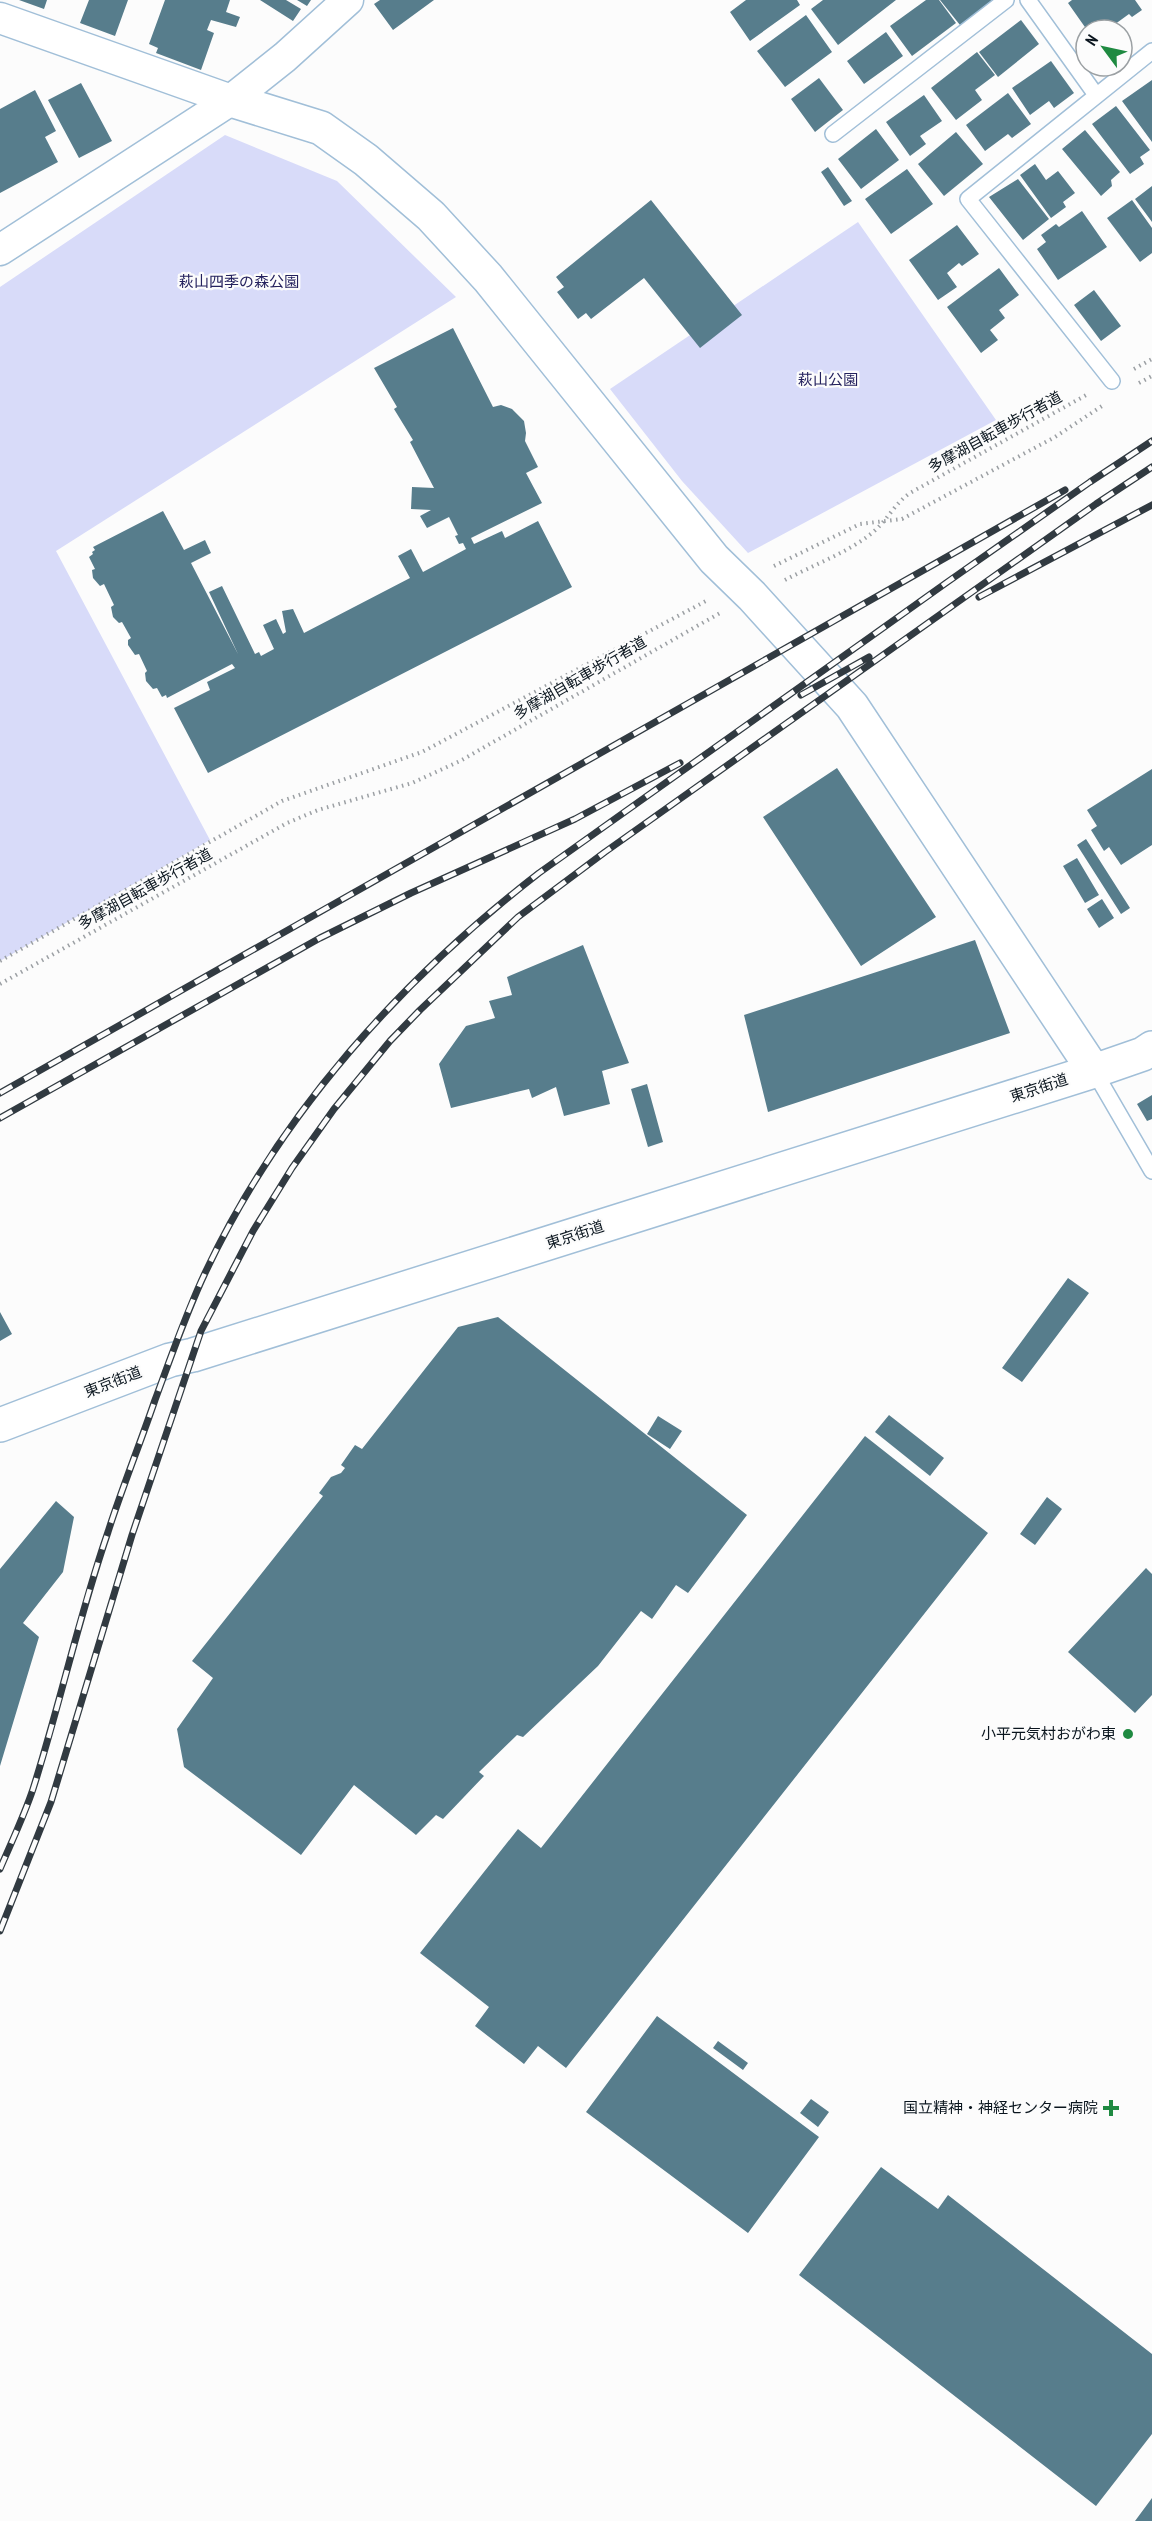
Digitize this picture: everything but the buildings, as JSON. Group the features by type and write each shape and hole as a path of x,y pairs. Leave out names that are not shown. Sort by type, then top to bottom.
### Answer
{"street":[{"path":"0,250 231,100 285,57 348,0"},
{"path":"0,18 231,100 321,128 366,160 431,216 488,278 549,352 714,560 745,590 852,706 1094,1071"},
{"name":"東京街道","path":"0,1425 170,1360 193,1356 1094,1071 1143,1054 1152,1048"}],"lane":[{"path":"834,134 1006,0"},
{"path":"1028,0 1096,95"},
{"path":"1112,381 968,199 1152,51"},
{"path":"1094,1071 1152,1171"}],"path":[{"name":"多摩湖自転車歩行者道","path":"0,984 287,823 318,810 412,783 460,761 709,618 745,590 856,544 884,522 897,502 910,493 1152,359"},
{"path":"1132,387 1152,376"},
{"path":"0,961 282,801 422,752 745,590 860,524 902,519 1055,437 1103,405"}],"green space":[{"name":"萩山四季の森公園","path":"225,135 337,181 456,297 56,551 210,840 0,961 0,287"},
{"name":"萩山公園","path":"858,222 996,420 748,553 682,481 610,389"}],"railway":[{"path":"0,1869 33,1789 113,1516 192,1303 236,1213 270,1157 308,1103 349,1052 440,958 488,914 539,873 946,583 1152,441"},
{"path":"0,1931 51,1802 132,1535 201,1331 253,1231 292,1168 334,1109 390,1041 518,917 605,852 1096,504 1152,467"},
{"path":"0,1093 1065,490"},
{"path":"979,597 1152,505"},
{"path":"801,695 869,657"},
{"path":"0,1118 320,938 411,893 575,819 680,763"}],"place":[{"name":"小平元気村おがわ東","path":"1128,1734"},
{"name":"国立精神・神経センター病院","path":"1111,2108"}]}
